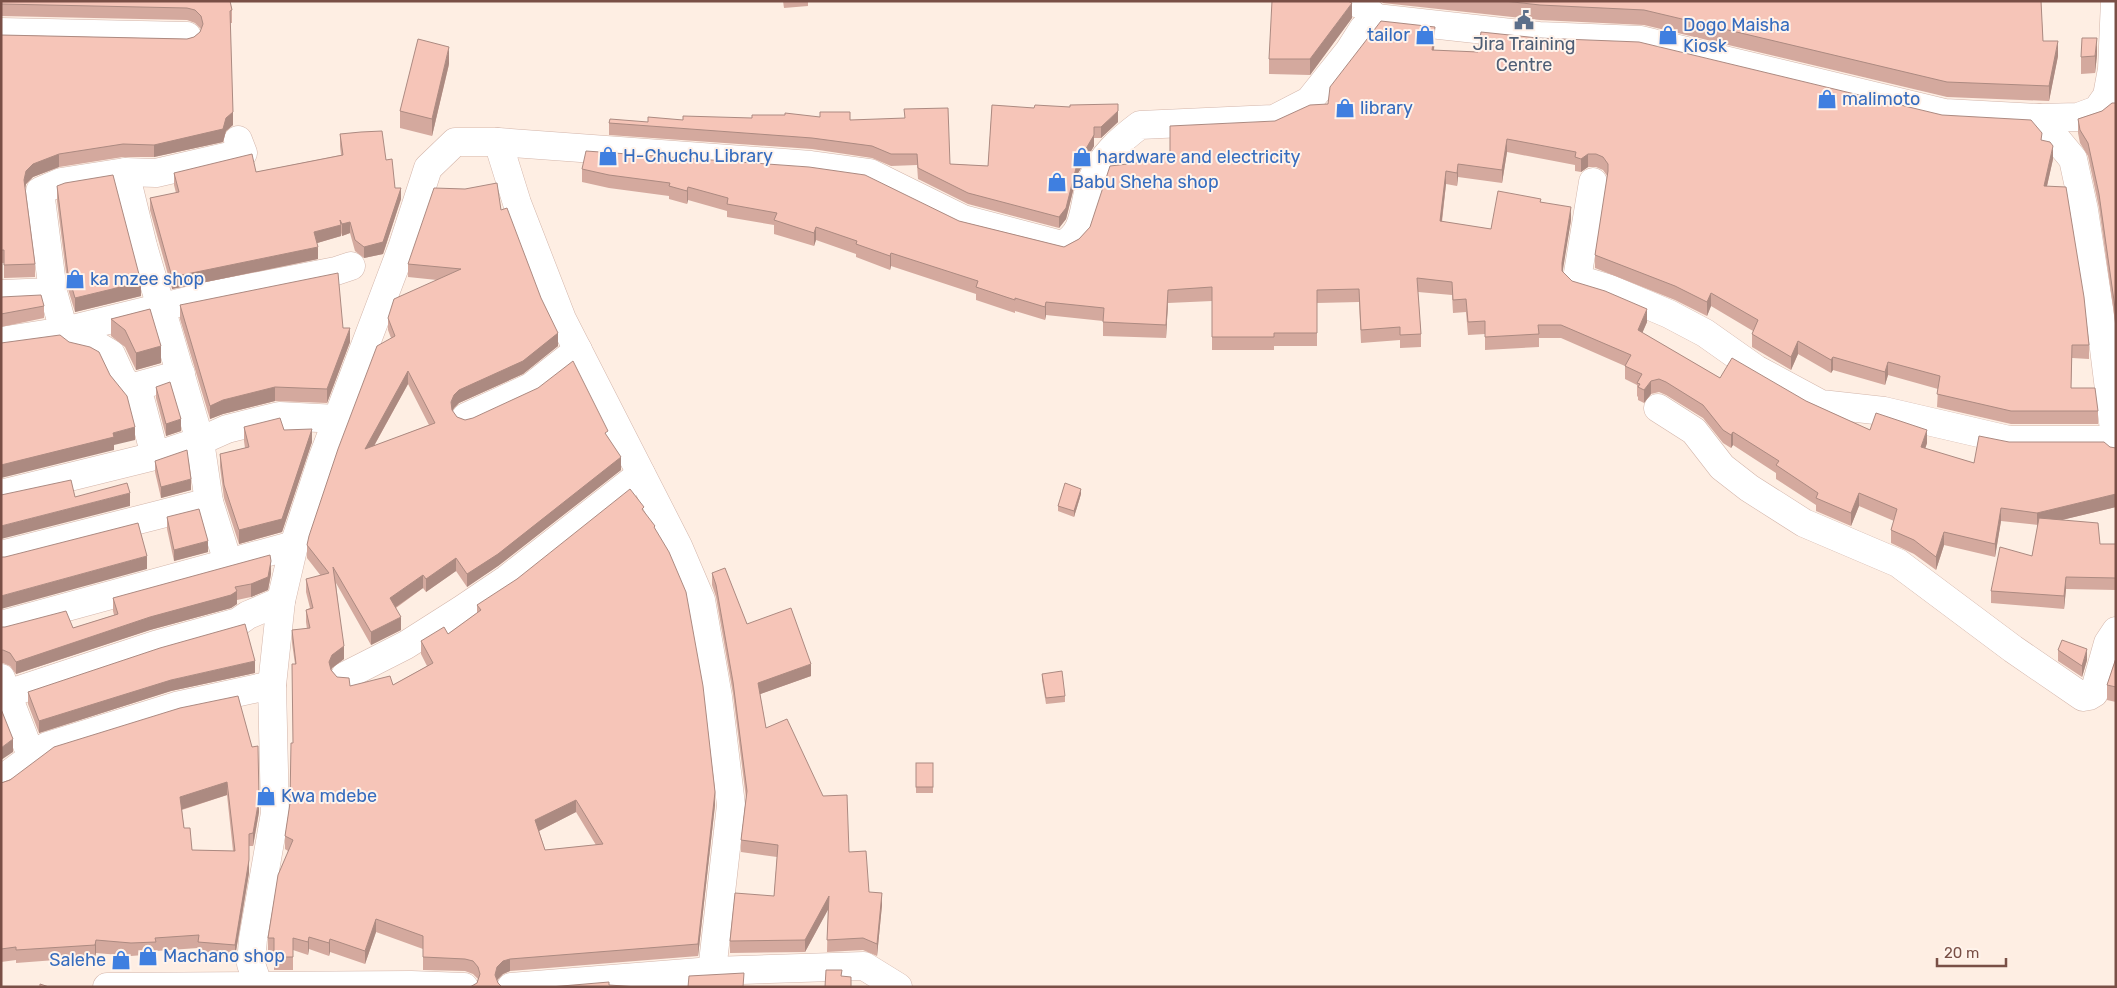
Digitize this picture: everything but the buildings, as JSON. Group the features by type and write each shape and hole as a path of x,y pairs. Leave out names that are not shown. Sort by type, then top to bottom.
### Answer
{"street":[{"path":"1350,1 1362,5 1376,18 1539,36 1641,40 1945,113 2039,118 2078,117 2096,110 2108,96 2112,69 2116,1"},
{"path":"259,987 251,964 253,938 275,813 272,685 281,601 294,545 323,457 428,168 455,142 498,142 811,165 870,173 963,219 1062,245 1073,239 1079,230 1092,180 1106,156 1140,125 1274,119 1309,101 1349,51 1363,29 1376,18"},
{"path":"1,32 187,36"},
{"path":"1594,182 1577,279 1610,289 1669,314 1705,333 1756,369 1821,404 1884,411 2008,440 2115,443 2099,308 2084,210 2073,159 2039,118"},
{"path":"155,456 141,402 122,378 111,354 96,345 78,342 64,331 53,292 40,191 60,182 125,172 156,172 243,153 238,140"},
{"path":"498,142 517,204 562,319 678,546 701,600 718,697 731,805 712,971"},
{"path":"125,172 160,307 200,441 209,502 228,562"},
{"path":"1,341 64,331 265,283 336,271 351,266"},
{"path":"1,294 53,292"},
{"path":"466,417 531,387 578,350"},
{"path":"130,388 181,374"},
{"path":"1658,408 1694,431 1722,467 1750,488 1804,523 1898,563 2014,649 2083,697 2089,696 2094,692 2108,644 2116,631"},
{"path":"1,494 155,456 200,441 227,429 279,416 338,419"},
{"path":"344,676 406,645 461,610 506,579 641,474"},
{"path":"1,554 209,502"},
{"path":"1,625 294,545"},
{"path":"32,758 3,687 238,622 248,615 281,601"},
{"path":"1,780 47,746 176,706 272,685"},
{"path":"511,987 661,982 712,971 864,966 898,987"},
{"path":"107,987 464,987"}],"place":[{"name":"Jira Training Centre","path":"1524,20"},
{"name":"tailor","path":"1425,35"},
{"name":"Dogo Maisha Kiosk","path":"1668,35"},
{"name":"malimoto","path":"1827,99"},
{"name":"library","path":"1345,108"},
{"name":"H-Chuchu Library","path":"608,156"},
{"name":"hardware and electricity","path":"1082,157"},
{"name":"Babu Sheha shop","path":"1057,182"},
{"name":"ka mzee shop","path":"75,279"},
{"name":"Kwa mdebe","path":"266,796"},
{"name":"Machano shop","path":"148,956"},
{"name":"Salehe","path":"121,960"}]}
